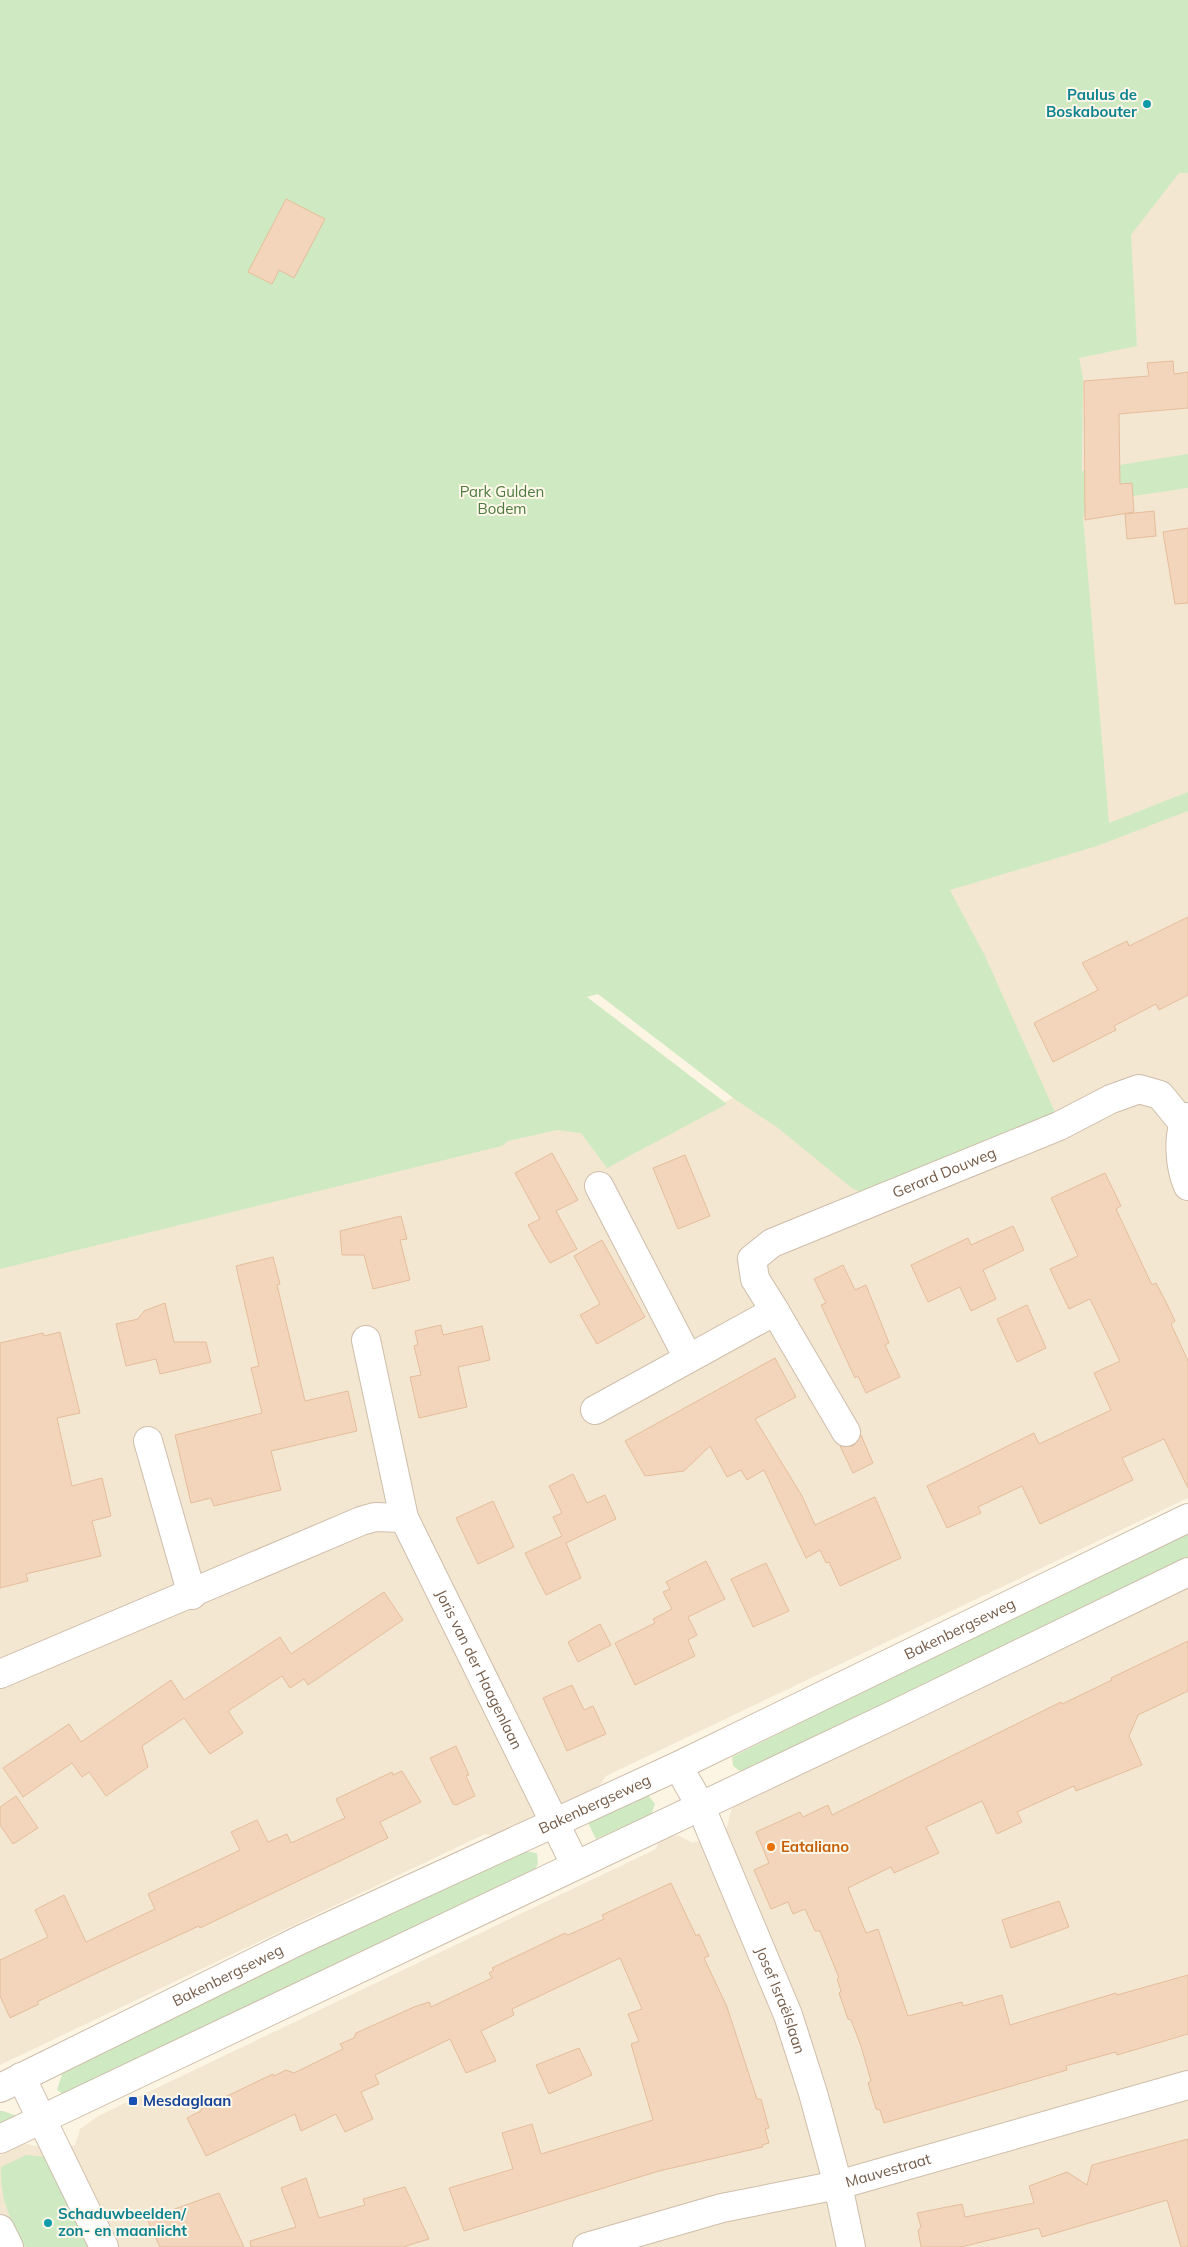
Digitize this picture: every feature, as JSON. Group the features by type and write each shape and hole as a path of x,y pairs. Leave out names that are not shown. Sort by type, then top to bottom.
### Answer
{"street":[{"name":"Gerard Douweg","path":"846,1432 755,1279 752,1259 772,1243 1059,1126 1110,1100 1139,1088 1160,1095 1186,1120"},
{"path":"1186,1120 1180,1143 1188,1186"},
{"path":"600,1186 688,1358"},
{"path":"596,1410 775,1311"},
{"name":"Joris van der Haagenlaan","path":"366,1340 404,1518 575,1864"},
{"path":"148,1441 192,1594"},
{"path":"0,1674 361,1521 375,1517 404,1518"},
{"name":"Bakenbergseweg","path":"11,2083 300,1940 678,1766 1188,1518"},
{"path":"0,2139 575,1864 893,1715 1188,1572"},
{"name":"Josef Israëlslaan","path":"678,1766 700,1805 788,2015 813,2093 838,2185 851,2247"},
{"path":"11,2083 42,2118 104,2247"},
{"name":"Mauvestraat","path":"587,2247 722,2208 838,2185 1188,2085"},
{"path":"0,2229 9,2247"}],"shaded area":[{"path":"1188,154 1188,1498 606,1776 599,1787 494,1836 485,1834 0,2065 0,1262 583,1120 610,1163 740,1094 944,884 1069,326 1178,157"},
{"path":"1188,1587 1188,2247 0,2247 0,2155 27,2144 40,2147 47,2157 75,2145 80,2129 98,2116 656,1849 660,1839 678,1835 693,1843 727,1827 731,1810 738,1802"}],"green space":[{"name":"Park Gulden Bodem","path":"0,0 1188,0 1188,173 1179,173 1131,235 1137,346 1079,358 1083,378 1082,471 1188,454 1188,488 1092,502 1083,517 1109,823 1188,792 1188,811 1097,846 950,890 985,956 1054,1110 1054,1120 867,1194 853,1189 778,1128 736,1100 598,994 587,997 727,1104 607,1168 581,1133 557,1130 508,1141 502,1146 0,1269"},
{"path":"1188,1530 1188,1561 751,1774 740,1771 733,1766 732,1757"},
{"path":"647,1794 655,1804 651,1815 596,1839 586,1819"},
{"path":"517,1850 537,1853 538,1864 529,1879 67,2097 57,2090 63,2071"},
{"path":"0,2111 3,2111 25,2119 0,2134"},
{"path":"26,2155 47,2157 90,2247 25,2247 4,2200 1,2167"}],"building":[{"path":"286,199 325,219 294,278 279,270 272,284 248,272"},
{"path":"1173,361 1174,374 1188,372 1188,408 1119,414 1120,484 1132,483 1134,512 1085,520 1084,381 1149,376 1147,363"},
{"path":"1154,511 1156,536 1127,539 1125,514"},
{"path":"1188,528 1188,603 1175,604 1163,532"},
{"path":"1188,917 1188,995 1159,1010 1156,1004 1114,1026 1116,1030 1053,1062 1034,1023 1098,990 1082,963 1127,941 1129,946"},
{"path":"552,1153 578,1200 556,1211 577,1249 550,1263 528,1225 540,1219 515,1173"},
{"path":"685,1155 710,1216 678,1229 653,1168"},
{"path":"1105,1173 1121,1206 1116,1209 1152,1285 1156,1283 1175,1321 1171,1324 1188,1361 1188,1488 1164,1439 1122,1458 1133,1480 1040,1524 1022,1486 978,1507 981,1513 947,1528 927,1486 1034,1433 1039,1444 1111,1410 1094,1373 1120,1361 1090,1299 1069,1309 1050,1269 1078,1256 1051,1198"},
{"path":"401,1216 407,1239 400,1240 410,1280 373,1289 364,1255 342,1255 340,1231"},
{"path":"1013,1226 1024,1250 983,1270 996,1299 971,1311 960,1287 928,1302 911,1265 968,1238 971,1245"},
{"path":"602,1240 645,1317 597,1344 580,1315 600,1304 574,1256"},
{"path":"273,1257 280,1284 277,1285 305,1401 348,1391 357,1431 271,1451 281,1490 214,1506 211,1498 191,1503 175,1435 262,1413 251,1368 259,1366 236,1266"},
{"path":"843,1265 855,1290 866,1285 889,1343 885,1345 900,1377 866,1393 858,1376 855,1378 821,1305 826,1303 814,1279"},
{"path":"165,1303 174,1342 206,1342 211,1362 160,1374 156,1359 126,1366 116,1324 138,1319 144,1311"},
{"path":"1027,1305 1046,1348 1017,1362 997,1319"},
{"path":"441,1325 443,1335 482,1326 490,1360 458,1367 467,1407 419,1418 410,1377 421,1375 414,1346 418,1345 415,1331"},
{"path":"60,1332 80,1413 57,1418 72,1486 102,1478 111,1516 92,1521 101,1556 26,1574 28,1581 0,1588 0,1343 43,1333 44,1336"},
{"path":"775,1358 796,1397 755,1419 802,1496 815,1525 875,1497 901,1558 840,1586 829,1562 826,1563 820,1550 806,1558 764,1470 747,1480 741,1470 727,1477 710,1446 684,1471 645,1476 625,1441"},
{"path":"861,1435 873,1463 853,1473 840,1446 853,1446"},
{"path":"573,1474 587,1503 605,1495 616,1519 566,1543 581,1578 546,1595 525,1553 562,1536 553,1517 562,1513 549,1486"},
{"path":"493,1501 514,1547 478,1564 456,1518"},
{"path":"706,1561 725,1599 688,1617 697,1635 688,1640 695,1656 635,1685 615,1643 655,1623 653,1619 672,1609 663,1592 670,1589 666,1582"},
{"path":"766,1563 789,1611 753,1627 731,1579"},
{"path":"384,1592 403,1620 308,1685 304,1679 290,1688 282,1676 228,1711 243,1733 210,1754 184,1718 142,1746 148,1767 106,1796 89,1772 82,1777 72,1763 23,1797 3,1768 69,1724 81,1742 171,1680 184,1700 280,1637 291,1654"},
{"path":"600,1624 611,1645 578,1662 568,1642"},
{"path":"1188,1641 1188,1691 1138,1715 1129,1736 1142,1765 1076,1791 1074,1786 1017,1812 1022,1822 997,1834 982,1801 926,1827 939,1853 894,1873 891,1867 848,1888 866,1933 878,1929 908,2016 962,2002 963,2006 1002,1995 1010,2025 1116,1993 1117,1995 1188,1975 1188,2034 1117,2055 1116,2052 1069,2065 1066,2066 1067,2070 884,2123 880,2110 876,2109 868,2083 871,2081 861,2046 851,2020 848,2019 839,1993 841,1991 837,1979 839,1978 820,1931 815,1931 805,1909 793,1914 788,1902 771,1909 754,1870 769,1863 756,1832 800,1812 803,1817 828,1805 832,1815 1061,1702 1062,1704 1112,1680 1111,1678"},
{"path":"572,1685 584,1710 593,1706 606,1734 567,1751 543,1698"},
{"path":"456,1746 469,1775 466,1776 475,1796 456,1805 453,1804 430,1758"},
{"path":"402,1771 421,1802 380,1822 388,1838 200,1928 199,1926 101,1971 37,2002 39,2004 10,2018 0,1996 0,1960 48,1937 35,1910 64,1895 86,1942 155,1909 148,1894 240,1850 231,1832 257,1820 268,1842 287,1834 291,1843 345,1818 336,1799 392,1772 393,1775"},
{"path":"16,1796 38,1828 13,1844 0,1825 0,1807"},
{"path":"671,1883 696,1936 699,1934 709,1956 704,1958 727,2007 757,2099 761,2099 769,2128 765,2129 769,2143 762,2145 763,2147 659,2171 464,2231 449,2188 513,2169 502,2133 532,2124 541,2154 653,2120 631,2044 639,2041 628,2014 642,2009 620,1958 512,2009 514,2015 481,2031 496,2061 466,2073 450,2039 375,2075 379,2084 361,2092 373,2119 345,2132 336,2114 301,2131 295,2114 206,2156 187,2118 201,2111 202,2108 273,2074 274,2076 286,2070 294,2073 343,2049 340,2044 354,2038 356,2033 414,2007 429,2002 431,2007 492,1978 489,1973 494,1970 492,1968 565,1933 568,1935 604,1919 602,1915"},
{"path":"1059,1901 1069,1927 1011,1948 1002,1920"},
{"path":"579,2048 592,2075 549,2094 536,2065"},
{"path":"1188,2139 1188,2247 1181,2247 1167,2200 1042,2237 1039,2228 961,2247 921,2247 918,2230 921,2227 917,2213 962,2204 965,2217 1034,2203 1029,2186 1067,2172 1087,2185 1092,2165"},
{"path":"306,2178 319,2218 365,2205 363,2199 405,2187 429,2239 403,2247 251,2247 250,2241 296,2227 281,2188"},
{"path":"219,2193 244,2247 160,2247 147,2219"}],"place":[{"name":"Paulus de Boskabouter","path":"1147,104"},
{"name":"Eataliano","path":"771,1847"},
{"name":"Mesdaglaan","path":"133,2101"},
{"name":"Schaduwbeelden/ zon- en maanlicht","path":"48,2223"}]}
